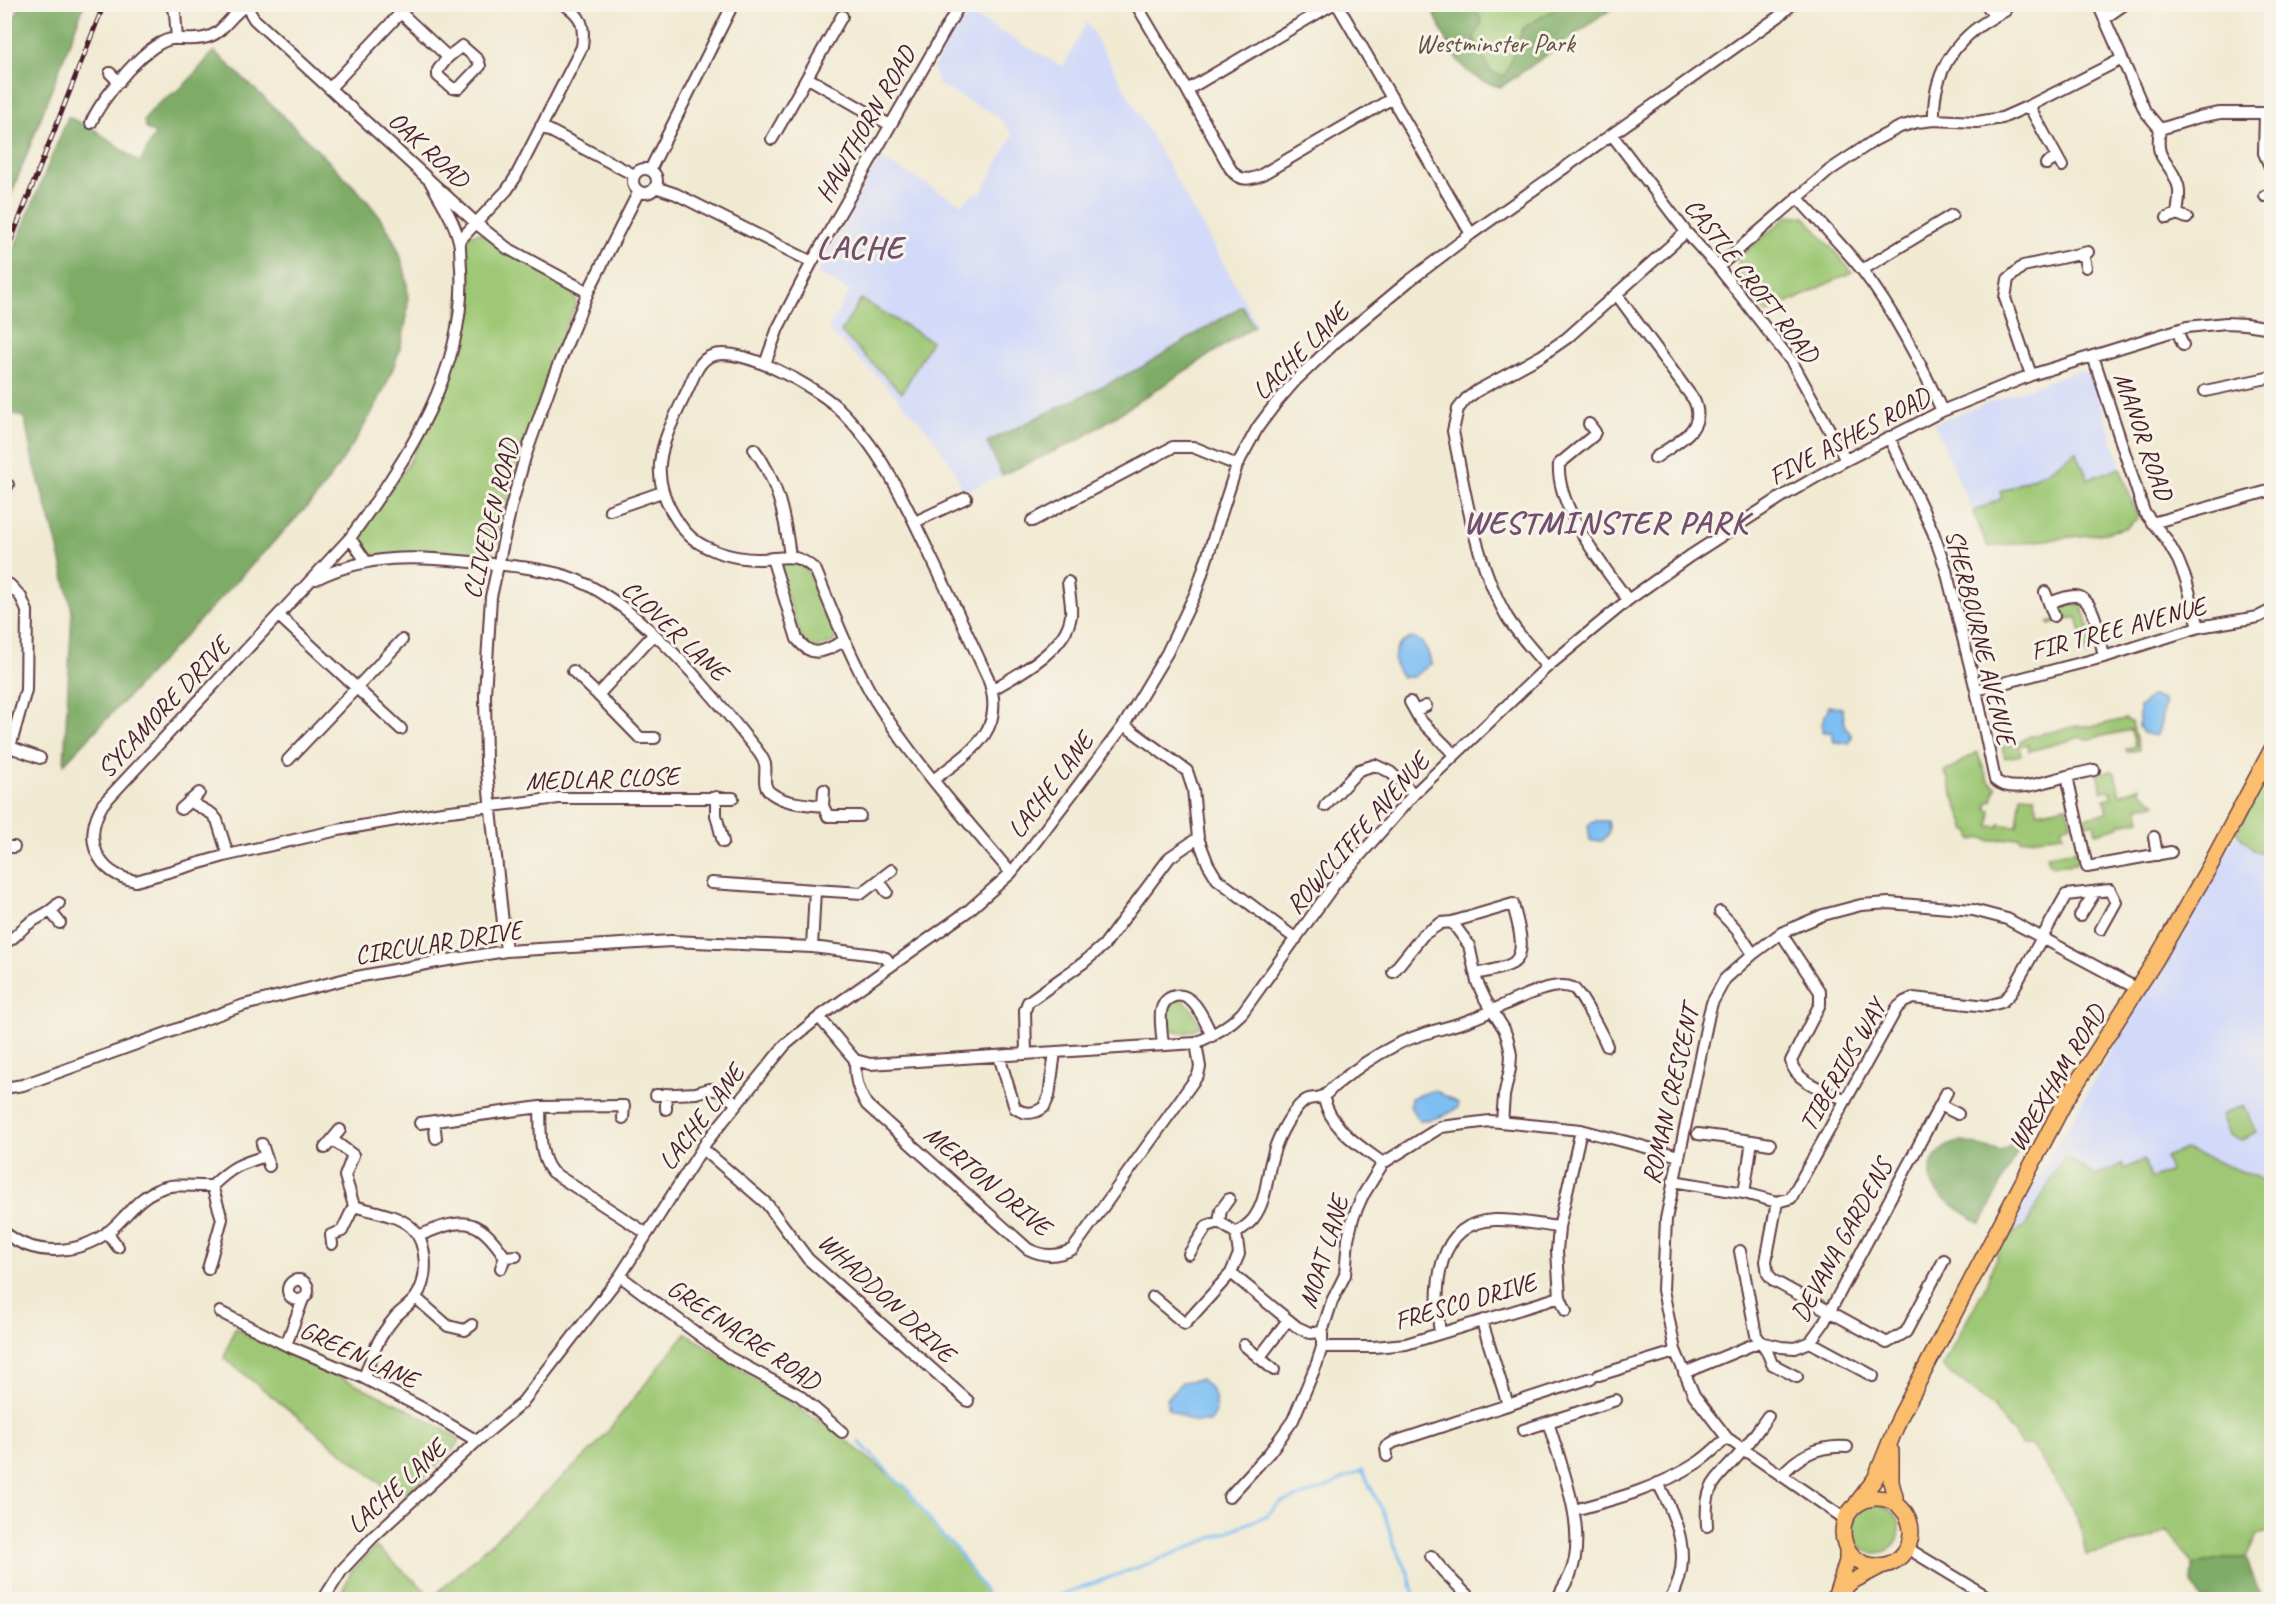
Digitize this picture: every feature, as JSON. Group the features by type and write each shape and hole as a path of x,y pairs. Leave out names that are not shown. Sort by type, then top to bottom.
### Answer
{"highway":[{"name":"WREXHAM ROAD","path":"1857,1503 1875,1479 1900,1417 2064,1103 2138,989 2211,864 2271,749"},
{"name":"WREXHAM ROAD","path":"1892,1437 1889,1467 1897,1504"},
{"path":"1877,1497 1897,1504 1909,1519 1911,1538 1907,1548 1901,1556 1864,1574 1834,1597 1847,1561 1847,1549 1842,1529 1845,1519 1857,1503 1866,1499 1877,1497"},
{"path":"1847,1549 1862,1563 1883,1566"}],"street":[{"path":"170,4 175,13 177,39"},
{"path":"459,241 507,190 582,46 584,30 580,19 563,4"},
{"path":"650,170 733,4"},
{"name":"HAWTHORN ROAD","path":"765,364 778,328 812,262 960,4"},
{"path":"1136,4 1235,176 1244,180 1261,175 1391,99"},
{"path":"1187,90 1335,4 1471,234"},
{"name":"LACHE LANE","path":"323,1599 342,1570 374,1536 477,1441 521,1404 620,1276 702,1148 786,1045 819,1017 968,911 1011,873 1124,725 1167,653 1196,592 1237,465 1258,427 1295,381 1337,341 1408,281 1778,17 1792,4"},
{"path":"1987,4 1994,16"},
{"path":"2098,4 2145,111 2160,129 2158,151 2179,189 2177,217"},
{"path":"2105,18 2126,4"},
{"path":"91,123 97,109 119,82 155,45 171,38 206,38 218,32 239,10 248,5"},
{"name":"OAK ROAD","path":"248,5 250,15 254,19 477,224 507,248 588,292"},
{"path":"330,88 405,8 448,57"},
{"path":"1934,120 1933,104 1936,87 1944,66 1966,38 1994,16 2005,11"},
{"path":"772,139 842,16"},
{"path":"1718,267 1830,170 1875,140 1900,127 1934,120 1977,122 2002,118 2122,59"},
{"path":"110,73 119,82"},
{"path":"808,78 890,125"},
{"path":"2029,106 2059,162 2046,164"},
{"path":"2160,129 2220,113 2268,113 2264,153 2271,169 2271,183"},
{"path":"541,126 634,175"},
{"name":"CASTLE CROFT ROAD","path":"1612,135 1686,232 1718,267 1792,362 1846,460"},
{"path":"640,170 650,170 656,175 655,187 649,192 639,191 634,184 634,175 640,170"},
{"name":"SYCAMORE DRIVE","path":"431,183 452,221 459,241 462,291 453,350 422,427 404,460 350,538 103,804 94,819 92,834 95,848 102,861 112,872 122,878 136,881 150,879 228,855 383,822 491,807"},
{"path":"655,187 676,194 812,262"},
{"name":"CLIVEDEN ROAD","path":"506,951 486,763 485,694 491,597 497,564 525,457 570,333 639,191"},
{"path":"1797,197 1862,270 1886,306 1924,372 1942,411"},
{"path":"1862,270 1952,215"},
{"path":"1547,668 1509,619 1497,598 1481,556 1453,432 1454,419 1458,409 1472,395 1541,356 1567,338 1686,232"},
{"path":"2031,375 2005,298 2008,279 2023,267 2085,253 2086,267"},
{"path":"1617,295 1698,407 1699,416 1694,428 1655,458"},
{"name":"FIVE ASHES ROAD","path":"1547,668 1628,600 1690,556 1764,508 1846,460 1942,411 2031,375 2187,327 2226,323 2271,328"},
{"path":"2177,330 2183,345"},
{"path":"933,780 978,746 985,735 993,711 994,697 993,689 915,522 880,458 848,417 834,404 765,364 734,353 722,352 707,357 696,373 661,448 659,470 662,492 672,513 686,532 702,544 722,554 757,559 790,556 809,564 816,571 844,641 874,699 904,744 933,780 1011,873"},
{"name":"MANOR ROAD","path":"2093,356 2130,475 2144,512 2166,539 2178,560 2199,627"},
{"path":"2205,391 2271,377"},
{"path":"1589,424 1595,432 1593,436 1559,464 1558,477 1587,543 1628,600"},
{"name":"SHERBOURNE AVENUE","path":"1889,437 1937,543 1947,574 1976,690 1995,780 2000,784 2021,786 2094,770"},
{"path":"1032,521 1173,447 1193,447 1237,465"},
{"path":"754,449 776,490 783,511 790,556"},
{"path":"2152,523 2271,490"},
{"path":"610,510 662,492"},
{"path":"915,522 966,498"},
{"path":"350,538 365,560"},
{"name":"CLOVER LANE","path":"311,581 336,569 365,560 411,558 497,564 542,570 584,583 616,601 708,688 760,754 766,768 765,786 770,793 790,802 823,806"},
{"path":"772,558 797,639 804,648 811,652 825,651 844,641"},
{"path":"4,582 21,597 27,611 26,690 10,747 4,758"},
{"path":"993,689 1030,668 1067,630 1071,614 1068,582"},
{"path":"2045,592 2054,616"},
{"path":"2049,603 2075,595 2084,598 2092,607 2104,657"},
{"name":"FIR TREE AVENUE","path":"1976,690 2104,657 2199,627 2258,617 2271,610"},
{"path":"279,616 401,729"},
{"path":"597,695 653,635"},
{"path":"288,760 402,640"},
{"name":"ROWCLIFFE AVENUE","path":"855,1060 870,1064 1196,1043 1228,1028 1242,1013 1335,885 1414,794 1547,668"},
{"path":"573,671 640,738 650,742"},
{"path":"1426,706 1412,706 1433,735 1455,755"},
{"path":"1124,725 1187,771 1193,789 1198,838 1208,864 1217,879 1296,939"},
{"path":"10,747 40,758"},
{"path":"1325,806 1359,770 1376,765 1389,772 1414,794"},
{"path":"2067,776 2081,868 2171,852"},
{"path":"824,790 823,806 828,816 860,816"},
{"path":"181,809 199,793"},
{"name":"MEDLAR CLOSE","path":"716,797 716,815 723,842"},
{"name":"MEDLAR CLOSE","path":"491,807 559,798 733,798"},
{"path":"189,801 212,814 217,820 228,855"},
{"path":"2154,837 2157,855"},
{"path":"1026,1054 1025,1010 1029,1002 1104,945 1170,857 1198,838"},
{"path":"711,884 862,893 892,870"},
{"path":"879,881 887,892"},
{"path":"812,947 815,890"},
{"path":"2042,939 2066,895 2110,890 2116,902 2101,929"},
{"path":"2080,916 2095,892"},
{"name":"ROMAN CRESCENT","path":"1845,1519 1727,1438 1694,1395 1675,1352 1663,1290 1666,1219 1712,1003 1725,980 1753,954 1781,933 1823,915 1861,905 1889,903 1973,910 2007,919 2138,989"},
{"path":"1393,972 1423,935 1440,923 1452,922 1513,904 1521,949 1518,957 1512,963 1476,974"},
{"path":"4,943 12,940 29,923 55,907 60,923"},
{"path":"1720,912 1737,930 1753,954"},
{"path":"1452,922 1469,945 1477,982 1504,1029 1511,1055 1502,1122"},
{"path":"1781,933 1820,992 1820,1004 1791,1061 1792,1070 1800,1078 1846,1100"},
{"name":"TIBERIUS WAY","path":"1778,1202 1791,1198 1795,1193 1897,1008 1913,998 1987,1006 2002,1002 2011,993 2042,939"},
{"name":"CIRCULAR DRIVE","path":"4,1088 23,1085 244,1005 346,979 506,951 671,941 812,947 876,955 886,958 891,965"},
{"path":"1236,1233 1253,1219 1262,1205 1272,1157 1285,1128 1298,1107 1310,1097 1323,1096 1354,1071 1394,1046 1492,1011 1506,1002 1556,987 1573,988 1585,1001 1607,1046"},
{"path":"1163,1045 1161,1011 1167,1000 1176,995 1182,995 1191,1002 1212,1036"},
{"path":"819,1017 855,1060"},
{"name":"MERTON DRIVE","path":"855,1060 858,1091 867,1105 1028,1249 1040,1255 1051,1256 1073,1249 1079,1242 1198,1075 1200,1067 1196,1043"},
{"path":"999,1056 1015,1108 1021,1112 1030,1113 1044,1107 1055,1052"},
{"path":"666,1109 661,1094 696,1093 709,1089 721,1091 737,1104"},
{"name":"DEVANA GARDENS","path":"1759,1342 1795,1348 1810,1342 1829,1312 1947,1092"},
{"path":"1323,1096 1326,1110 1335,1125 1383,1163"},
{"path":"1940,1105 1958,1114"},
{"path":"420,1123 540,1107 624,1106 623,1118"},
{"path":"540,1107 542,1151 546,1165 552,1172 646,1233"},
{"path":"434,1121 436,1138"},
{"name":"MOAT LANE","path":"1229,1497 1270,1452 1293,1420 1322,1347 1322,1332 1332,1301 1345,1275 1348,1239 1353,1218 1362,1197 1383,1163 1442,1127 1490,1121 1581,1130 1679,1156"},
{"path":"329,1235 342,1231 354,1206 345,1176 355,1153 329,1144 340,1130"},
{"name":"FRESCO DRIVE","path":"1322,1347 1406,1344 1560,1297 1557,1251 1559,1227 1581,1130"},
{"path":"1698,1134 1770,1144"},
{"path":"1744,1193 1752,1141"},
{"path":"4,1232 20,1242 39,1249 73,1249 107,1232 145,1196 159,1189 176,1185 212,1186 241,1162 267,1161 262,1144"},
{"name":"WHADDON DRIVE","path":"702,1148 767,1204 808,1259 968,1401"},
{"path":"1674,1181 1744,1193 1778,1202 1766,1261 1767,1274 1774,1281 1887,1349 1906,1332 1944,1260"},
{"path":"208,1269 217,1258 222,1218 212,1186"},
{"path":"1219,1222 1221,1210 1229,1199"},
{"path":"354,1206 399,1220 411,1227 418,1236 425,1263 423,1283 416,1298 395,1317 381,1337 364,1378"},
{"path":"1440,1334 1437,1314 1439,1274 1446,1248 1458,1235 1468,1227 1496,1220 1559,1227"},
{"path":"1153,1297 1185,1324 1231,1273 1239,1254 1236,1233 1219,1222"},
{"path":"1189,1254 1208,1226 1219,1222"},
{"path":"418,1236 447,1224 473,1225 487,1234 511,1257 501,1268"},
{"path":"107,1232 118,1247"},
{"path":"1740,1251 1759,1342 1767,1351 1772,1364 1797,1377"},
{"path":"1231,1273 1288,1320 1310,1333 1322,1332"},
{"name":"GREENACRE ROAD","path":"620,1276 730,1358 799,1395 842,1432"},
{"path":"1560,1297 1566,1311"},
{"path":"416,1298 448,1326 467,1331"},
{"path":"286,1345 303,1299"},
{"name":"GREEN LANE","path":"220,1312 286,1345 364,1378 422,1408 477,1441"},
{"path":"1259,1358 1288,1320"},
{"path":"1482,1322 1508,1406"},
{"path":"1684,1373 1759,1342"},
{"path":"1810,1342 1874,1376"},
{"path":"1244,1345 1274,1370"},
{"path":"1387,1456 1386,1448 1394,1442 1675,1352"},
{"path":"1523,1430 1616,1400"},
{"path":"1707,1526 1706,1508 1709,1490 1722,1472 1743,1451 1768,1416"},
{"path":"1548,1422 1574,1510 1576,1538 1571,1573 1557,1599"},
{"path":"1574,1510 1616,1499 1658,1484 1698,1462 1727,1438"},
{"path":"1781,1476 1790,1465 1812,1452 1828,1447 1847,1447"},
{"path":"1658,1484 1678,1526 1683,1544 1680,1579 1670,1599"},
{"path":"1907,1548 1993,1599"},
{"path":"1431,1556 1472,1599"}],"shaded area":[{"path":"965,11 1063,67 1087,22 1257,323 1079,440 964,492 953,468 932,435 881,380 828,330 850,291 817,273 879,158 962,204 975,193 981,194 1013,135 997,116 939,85 933,68"},
{"path":"2078,370 2092,374 2121,468 2140,518 2125,528 2105,533 1988,547 1934,423"},
{"path":"2271,766 2271,1529 1998,1255 2002,1241 2237,832"}],"green space":[{"path":"20,5 84,5 5,211 5,42"},
{"name":"Westminster Park","path":"1430,5 1617,5 1501,87 1485,82 1463,67 1449,45"},
{"name":"Westminster Park","path":"1430,5 1474,5 1482,22 1474,38 1491,72 1505,76 1523,28 1562,5 1617,5 1501,87 1485,82 1463,67 1449,45"},
{"path":"214,51 342,174 378,215 389,231 403,264 408,294 405,325 397,356 370,417 317,496 64,764 72,611 57,543 31,453 25,418 5,410 4,273 68,117 95,130 140,163 155,134 147,129 144,122 147,116 156,106 182,87"},
{"path":"1789,215 1805,217 1852,272 1767,313 1739,278 1738,258"},
{"path":"480,233 569,288 576,299 576,305 566,326 530,427 494,550 480,559 374,556 363,551 356,543 359,534 407,466 435,411 453,363 465,241 471,234"},
{"path":"861,299 931,341 902,393 841,332"},
{"path":"1242,306 1254,326 1079,440 1002,475 987,442 1140,368"},
{"path":"2076,451 2088,479 2120,468 2138,518 2125,528 2105,533 1988,547 1973,512 2002,498 2000,492 2050,470"},
{"path":"794,562 810,574 826,602 836,633 834,642 814,649 802,641 779,570 784,563"},
{"path":"2071,603 2082,607 2086,616 2092,647 2087,656 2077,617 2049,625 2048,623 2059,619 2058,610 2062,605"},
{"path":"2125,719 2132,723 2139,750 2127,752 2126,749 2135,746 2131,730 2084,740 2082,737 2029,751 2028,744 2019,746 2021,755 2005,758 2002,747 2018,743 2030,736"},
{"path":"1977,752 1988,780 1996,787 1992,801 1987,803 1987,809 1991,810 1989,826 1998,827 2001,823 2017,826 2021,795 2034,796 2038,812 2067,806 2071,824 2061,827 2063,835 2020,840 2019,837 1989,841 1984,838 1972,840 1970,831 1966,830 1945,772"},
{"path":"2271,766 2271,851 2255,852 2237,832"},
{"path":"2112,771 2115,773 2120,795 2140,787 2141,792 2156,803 2138,807 2141,820 2119,824 2119,827 2096,833 2094,823 2084,825 2084,821 2087,817 2107,813 2104,799 2112,797 2110,790 2102,791 2097,774"},
{"path":"2079,848 2080,857 2075,864 2053,866 2049,862 2047,855 2077,850"},
{"path":"1181,999 1190,1006 1200,1025 1192,1031 1179,1033 1165,1028 1165,1014 1169,1001"},
{"path":"2244,1105 2256,1133 2241,1141 2229,1135 2221,1115"},
{"path":"2026,1134 1981,1224 1945,1199 1932,1183 1930,1175 1934,1160 1939,1153 1952,1144 1969,1143 2001,1152"},
{"path":"2185,1149 2271,1183 2271,1529 2257,1535 2246,1558 2224,1558 2193,1565 2168,1531 2118,1548 2086,1555 2080,1524 2068,1500 2032,1445 2022,1445 1992,1406 1942,1366 1985,1287 2002,1241 2026,1225 2064,1156 2096,1176 2122,1164 2124,1169 2144,1160 2151,1179 2170,1171 2165,1157"},
{"path":"235,1328 402,1406 454,1435 459,1440 458,1444 411,1490 398,1497 224,1358"},
{"path":"686,1333 837,1433 904,1485 941,1535 954,1546 991,1599 350,1600 341,1594 351,1572 376,1547 433,1597 595,1447"},
{"path":"1871,1505 1881,1505 1893,1512 1900,1524 1900,1534 1893,1546 1881,1553 1871,1553 1856,1542 1852,1534 1852,1524 1863,1509"},
{"path":"2224,1558 2246,1558 2264,1599 2201,1599 2192,1584 2193,1565"}],"water":[{"path":"1412,638 1426,648 1431,664 1413,677 1402,677 1395,665 1395,654 1401,644"},
{"path":"2152,696 2165,701 2160,728 2156,736 2143,733 2139,726 2139,707"},
{"path":"1829,706 1842,708 1846,728 1852,736 1849,743 1834,742 1832,732 1822,732 1822,723"},
{"path":"1596,821 1608,821 1608,832 1602,841 1590,841 1588,825"},
{"path":"1434,1090 1458,1103 1458,1108 1439,1117 1418,1120 1410,1106 1411,1098"},
{"path":"1201,1379 1216,1399 1216,1410 1209,1422 1194,1422 1169,1409 1166,1399 1182,1382"}],"waterway":[{"path":"859,1442 901,1485 904,1485 941,1535 954,1546 991,1600"},
{"path":"1046,1600 1150,1563 1266,1516 1280,1503 1323,1489 1362,1470 1385,1516 1394,1544 1409,1575 1415,1600"}],"railway":[{"path":"4,258 104,4"}],"district":[{"name":"LACHE","path":"860,247"},
{"name":"WESTMINSTER PARK","path":"1606,522"}]}
